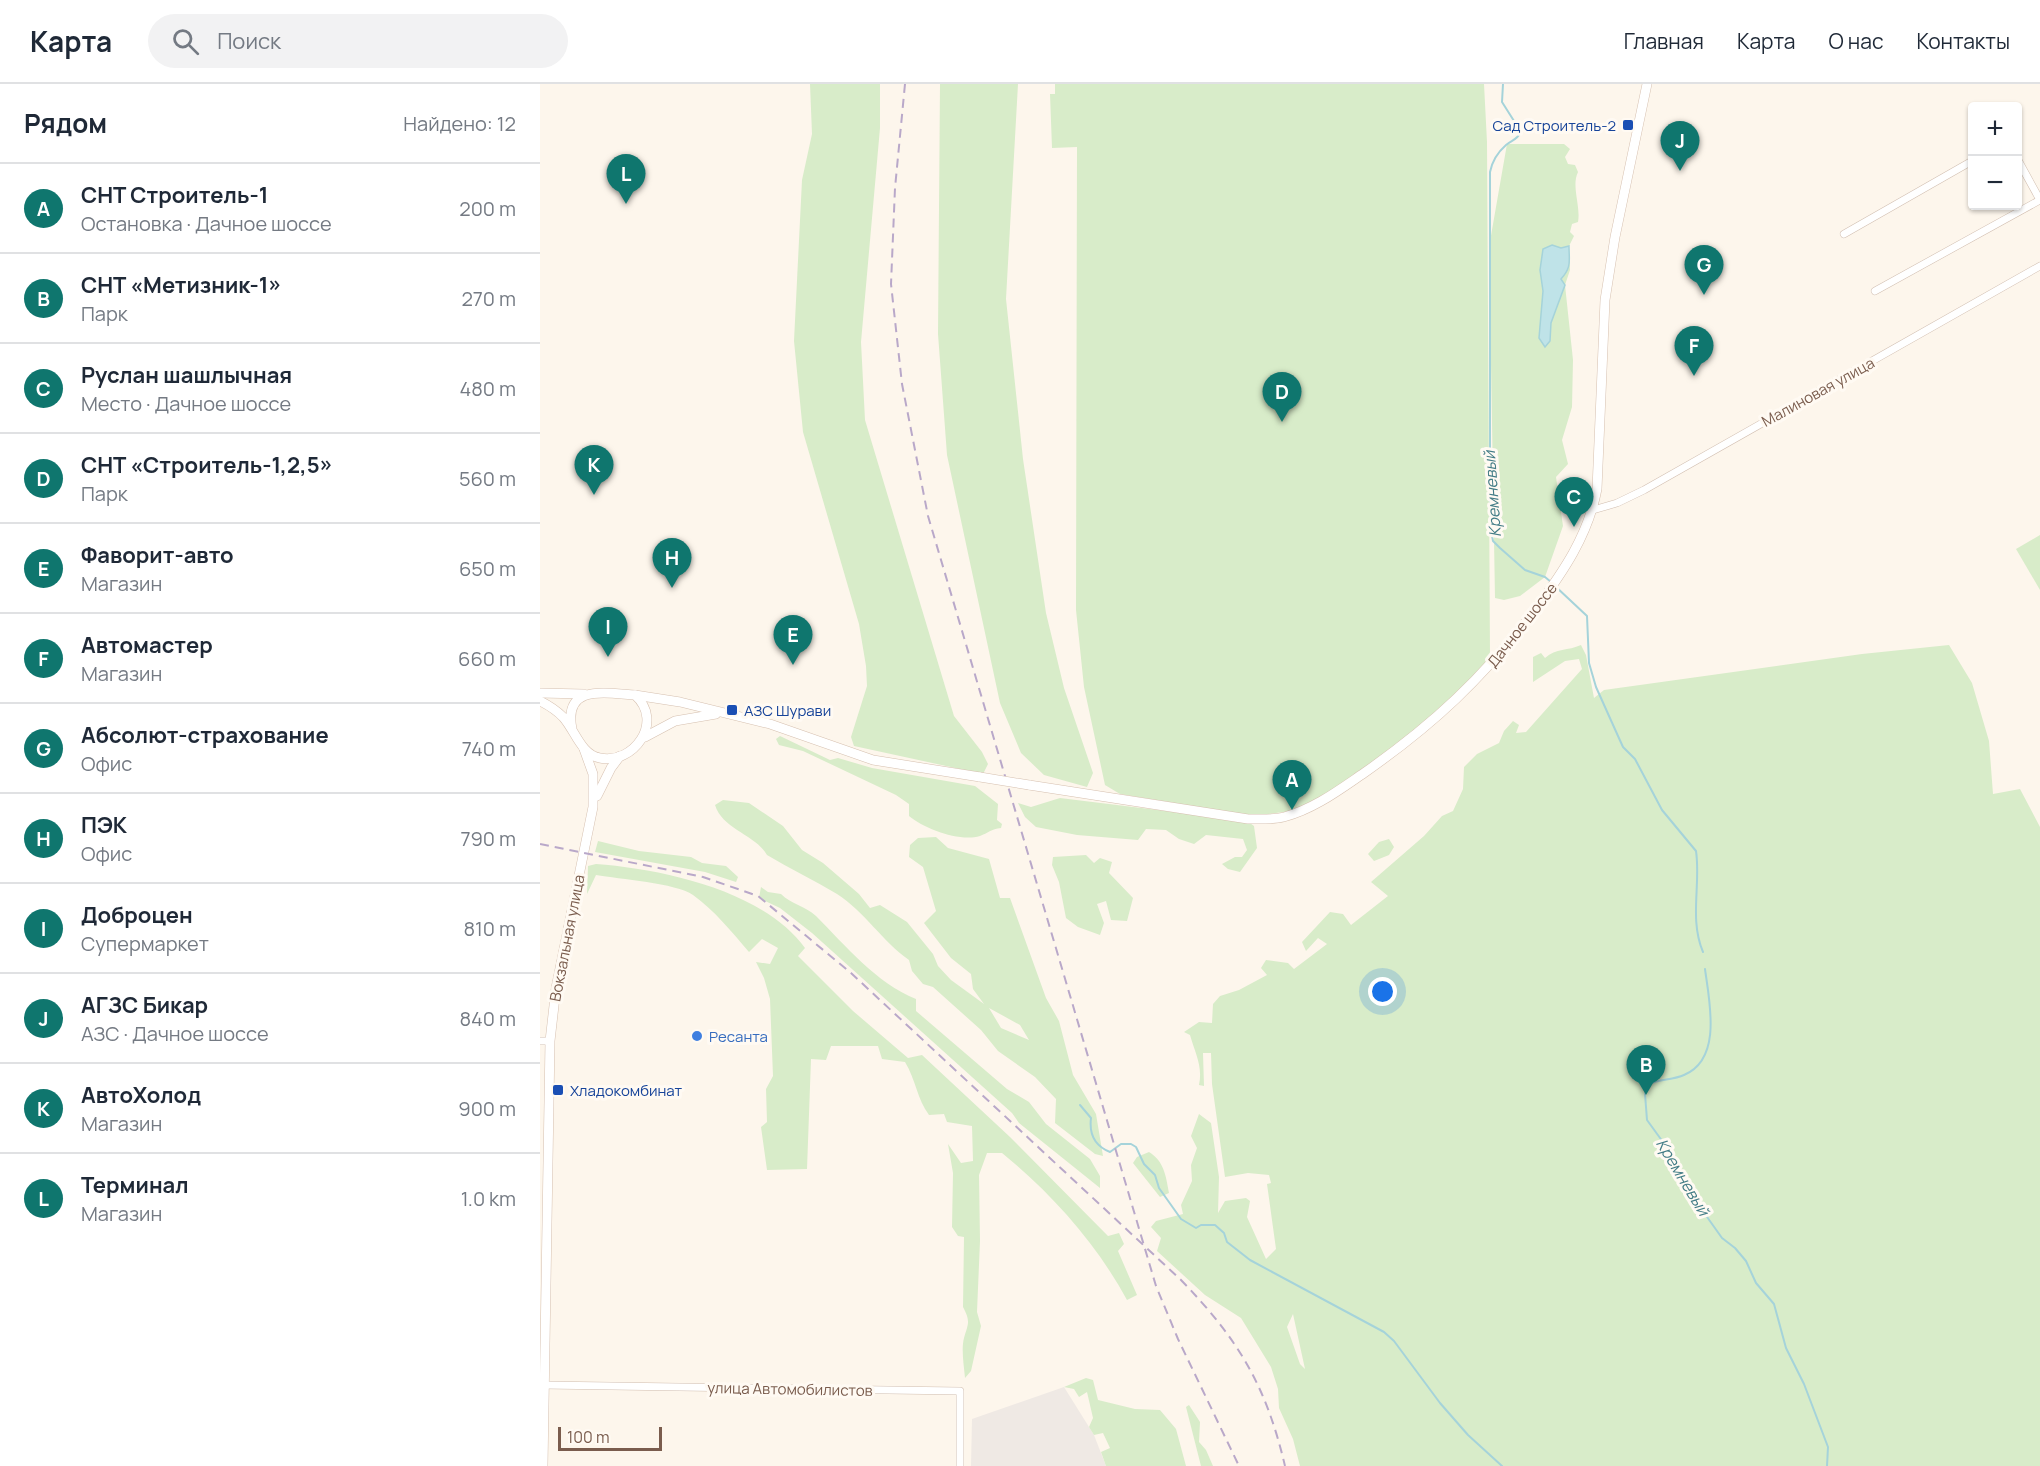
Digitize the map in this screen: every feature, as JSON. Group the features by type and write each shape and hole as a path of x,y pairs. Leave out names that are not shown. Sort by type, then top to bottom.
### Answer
{"main road":[{"name":"Дачное шоссе","path":"635,695 680,702 770,724 873,760 1248,819 1271,820 1298,812 1326,799 1378,762 1462,695 1498,657 1559,578 1580,543 1593,510 1597,489 1605,300 1615,237 1647,84"},
{"path":"540,693 635,695 647,710 648,729 643,738"},
{"path":"572,729 572,706 576,700 589,694"},
{"path":"540,701 562,716 584,749 593,774 593,807"},
{"path":"593,807 603,783 620,756 643,738 675,721 725,713"},
{"path":"584,749 598,758 620,756"},
{"name":"Вокзальная улица","path":"543,1466 542,1289 545,1041 593,807"}],"street":[{"path":"1844,234 1968,162"},
{"path":"1875,291 2040,200 2022,167"},
{"name":"Малиновая улица","path":"1593,510 1617,503 1644,490 2040,266"},
{"name":"улица Автомобилистов","path":"544,1384 960,1391 960,1466"}],"shaded area":[{"path":"1064,1387 1094,1435 1106,1466 971,1466 972,1419"}],"green space":[{"path":"810,84 880,84 880,128 861,342 865,420 954,716 982,752 988,764 983,774 854,746 851,737 867,686 866,666 859,624 803,432 794,341 802,180 812,134"},
{"path":"940,84 1018,84 1006,299 1023,459 1046,613 1064,688 1093,773 1087,787 1044,775 1021,753 1000,703 947,455 938,334"},
{"path":"1055,84 1484,84 1487,142 1490,656 1481,671 1423,726 1333,792 1291,811 1253,816 1120,794 1105,785 1084,687 1076,610 1077,147 1052,148 1050,94 1055,94"},
{"path":"1507,144 1564,144 1570,149 1565,157 1568,164 1575,165 1578,172 1575,183 1579,216 1578,222 1572,224 1570,232 1574,236 1569,246 1570,270 1565,285 1573,360 1572,407 1562,440 1568,464 1556,477 1563,526 1545,577 1520,596 1504,600 1495,598 1489,247"},
{"path":"2040,535 2040,590 2016,549"},
{"path":"1581,645 1586,655 1594,698 1604,690 1862,654 1949,645 1972,683 1989,741 1993,794 2020,789 2040,827 2040,1466 1300,1466 1293,1439 1279,1408 1278,1389 1271,1367 1241,1318 1205,1295 1157,1251 1161,1238 1151,1227 1156,1221 1183,1214 1181,1205 1192,1181 1191,1165 1197,1148 1191,1136 1199,1114 1211,1123 1219,1177 1218,1213 1225,1201 1246,1198 1250,1201 1247,1217 1266,1259 1276,1249 1267,1184 1271,1183 1269,1175 1248,1173 1225,1177 1212,1084 1211,1053 1203,1053 1204,1086 1199,1085 1198,1060 1190,1035 1184,1032 1199,1022 1212,1023 1213,1004 1220,996 1239,990 1267,975 1261,968 1266,960 1288,963 1294,969 1327,944 1318,938 1306,951 1302,942 1330,912 1343,914 1351,925 1388,896 1371,882 1424,836 1442,816 1453,811 1463,789 1464,767 1477,754 1499,743 1504,731 1513,721 1519,725 1516,733 1526,732 1582,669 1579,659 1565,661 1533,682 1533,657 1541,653 1545,658 1553,653","holes":["1293,1314 1305,1369 1300,1364 1287,1327"]},
{"path":"780,736 830,760 838,758 872,768 975,786 998,804 997,820 1002,824 1001,828 972,837 953,836 933,830 909,816 909,804 896,795 803,751 779,745 776,739"},
{"path":"1060,798 1247,821 1254,826 1257,848 1240,872 1228,869 1222,864 1235,857 1242,857 1247,850 1243,839 1206,835 1194,844 1179,839 1166,830 1146,829 1138,840 1077,835 1036,827 1025,817 1018,803 1031,807"},
{"path":"723,800 749,803 783,826 802,850 823,863 859,894 870,908 880,905 907,922 933,954 938,966 951,980 984,1004 973,989 971,974 951,958 924,923 936,911 923,867 909,857 910,845 918,838 936,837 948,848 989,859 1000,898 1010,898 1046,998 1059,1021 1073,1075 1096,1114 1103,1156 1095,1154 1055,1123 1056,1099 1035,1077 998,1051 981,1030 933,987 923,984 912,971 909,960 856,909 837,894 767,855 755,842 725,820 715,805","holes":["989,1008 1020,1025 1029,1040 1001,1028"]},
{"path":"1389,839 1394,847 1389,855 1374,861 1368,854 1379,842"},
{"path":"598,841 639,851 691,857 702,863 726,866 738,877 736,882 705,872 595,852"},
{"path":"1086,855 1094,863 1100,858 1112,862 1109,873 1133,898 1127,921 1111,920 1106,901 1097,904 1104,923 1100,935 1078,927 1066,918 1059,882 1052,865 1053,857"},
{"path":"596,864 651,871 710,886 739,898 787,928 805,948 798,956 853,1011 908,1058 922,1055 1010,1137 1108,1236 1119,1233 1124,1244 1118,1251 1137,1295 1127,1300 1087,1239 1038,1185 1002,1153 987,1153 979,1175 980,1241 977,1312 981,1326 971,1371 965,1378 963,1347 968,1323 963,1307 964,1237 958,1236 952,1227 953,1173 948,1144 961,1163 973,1161 972,1126 947,1122 944,1114 929,1115 905,1062 882,1059 878,1046 831,1046 826,1060 811,1059 807,1169 767,1170 761,1127 767,1122 766,1089 773,1076 770,999 764,978 756,962 770,964 778,948 762,939 749,952 708,907 693,895 674,887 596,875 587,894 588,866"},
{"path":"761,887 768,892 781,894 812,913 875,974 901,992 916,999 916,1011 1007,1089 1029,1102 1046,1124 1090,1159 1100,1176 1100,1188 1019,1123 1012,1113 812,933 780,908 759,898"},
{"path":"1149,1152 1161,1164 1167,1181 1169,1193 1160,1197 1133,1163 1137,1157"},
{"path":"1086,1378 1093,1380 1098,1400 1135,1409 1160,1410 1176,1429 1186,1466 1106,1466 1101,1452 1110,1448 1103,1433 1094,1435 1089,1427 1093,1418 1087,1392 1079,1397 1074,1389 1064,1387"},
{"path":"1189,1405 1200,1422 1199,1442 1206,1450 1213,1466 1201,1466 1186,1407"}],"water":[{"path":"1552,245 1561,248 1569,246 1569,264 1561,279 1565,285 1551,323 1550,341 1545,347 1539,338 1543,291 1540,270 1543,249"}],"waterway":[{"name":"Кремневый","path":"1503,84 1502,102 1521,132 1500,151 1490,172 1490,525 1493,541 1500,548 1525,570 1545,577 1551,582"},
{"name":"Кремневый","path":"1555,586 1587,616 1589,663 1596,687 1623,747 1635,759 1662,810 1696,851 1696,914 1703,952"},
{"name":"Кремневый","path":"1705,969 1711,1028 1709,1043 1696,1067 1684,1075 1649,1084 1645,1094 1647,1120 1668,1149 1690,1193 1722,1238 1746,1261 1756,1283 1774,1304 1786,1348 1804,1384 1828,1447 1827,1466"},
{"path":"1080,1105 1091,1118 1092,1134 1100,1146 1110,1152 1121,1144 1131,1144 1136,1147 1144,1164 1155,1175 1159,1188 1181,1219 1196,1228 1201,1225 1215,1225 1224,1233 1227,1242 1250,1260 1384,1332 1394,1341 1440,1403 1468,1435 1502,1466"}],"railway":[{"path":"905,84 895,188 891,284 902,384 928,516 1156,1286 1178,1339 1239,1466"},
{"path":"540,844 703,877 758,896 851,973 1181,1280 1201,1302 1234,1343 1259,1387 1269,1411 1285,1466"}],"place":[{"name":"Сад Строитель-2","path":"1628,125"},
{"name":"АГЗС Бикар","path":"1680,171"},
{"name":"Терминал","path":"626,204"},
{"name":"Абсолют-страхование","path":"1704,295"},
{"name":"Автомастер","path":"1694,376"},
{"name":"СНТ «Строитель-1,2,5»","path":"1282,422"},
{"name":"АвтоХолод","path":"594,495"},
{"name":"Руслан шашлычная","path":"1574,527"},
{"name":"ПЭК","path":"672,588"},
{"name":"Доброцен","path":"608,657"},
{"name":"Фаворит-авто","path":"793,665"},
{"name":"АЗС Шурави","path":"732,710"},
{"name":"СНТ Строитель-1","path":"1292,810"},
{"name":"Ресанта","path":"697,1036"},
{"name":"Хладокомбинат","path":"558,1090"},
{"name":"СНТ «Метизник-1»","path":"1646,1095"}]}
